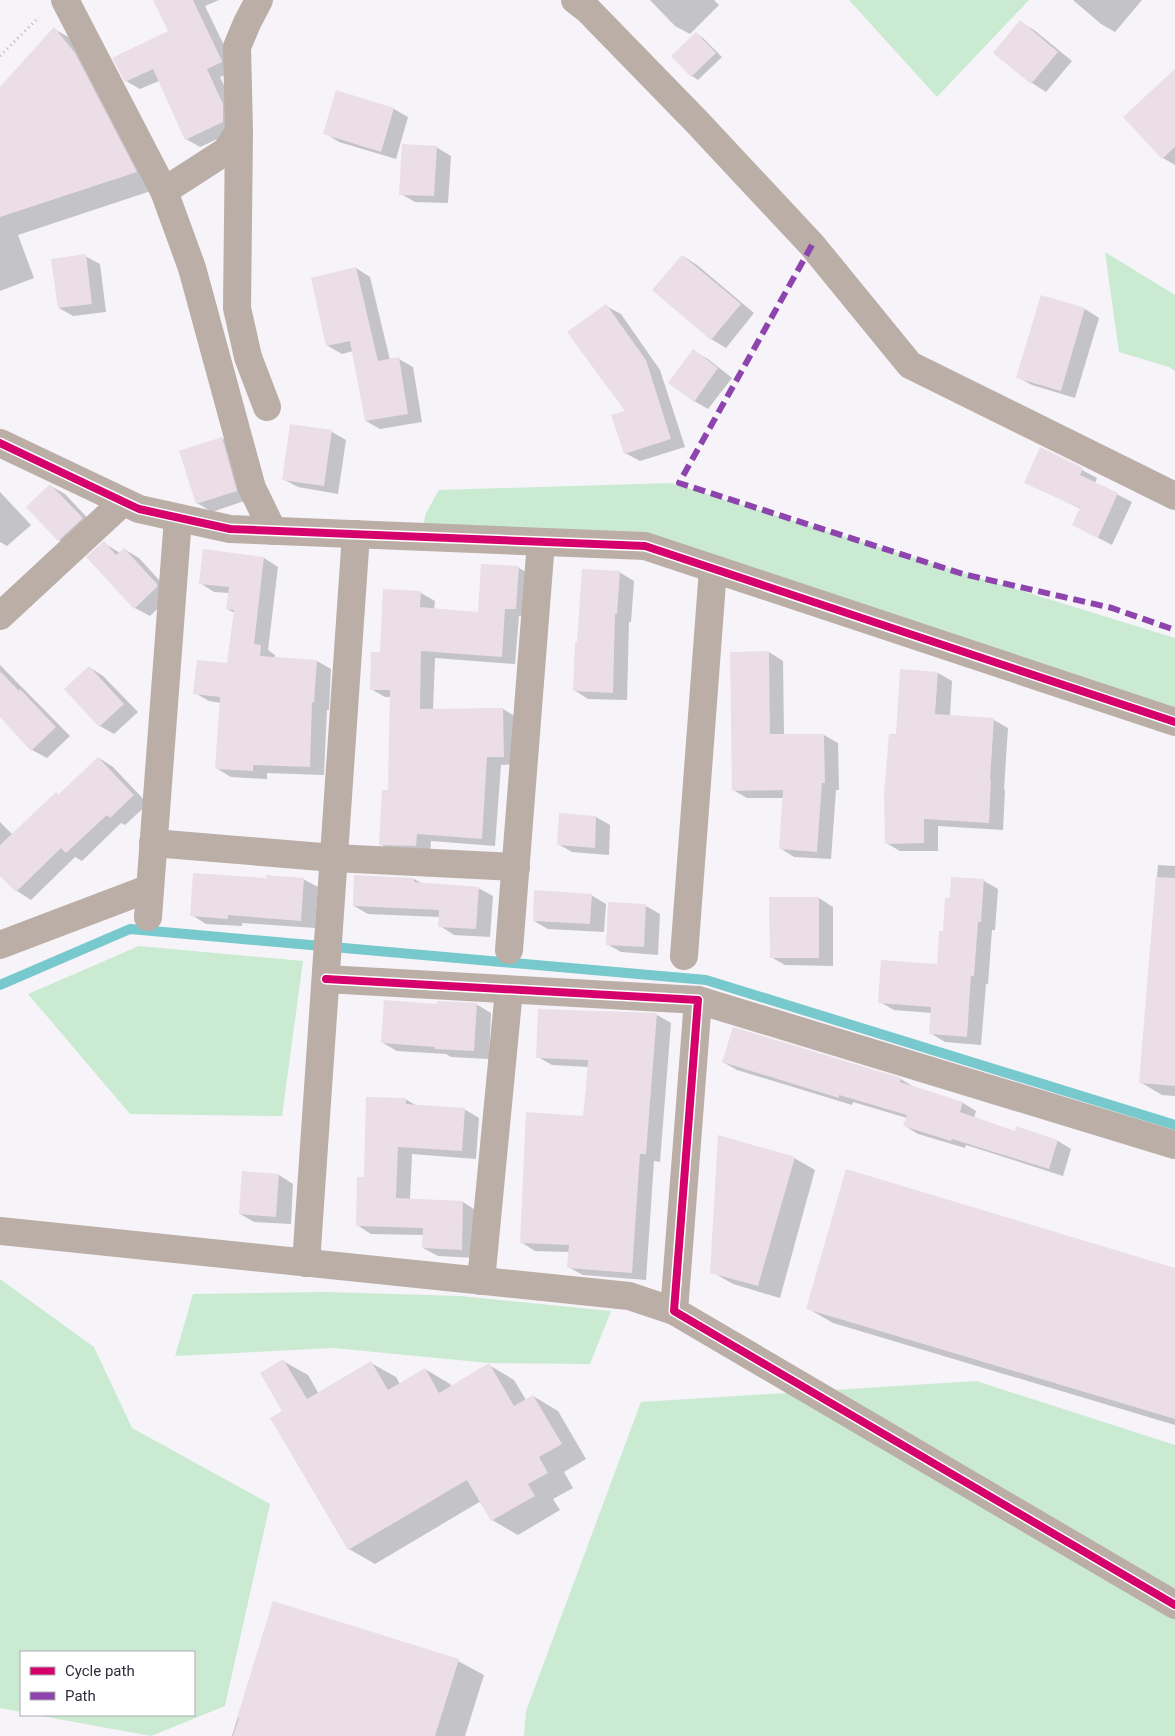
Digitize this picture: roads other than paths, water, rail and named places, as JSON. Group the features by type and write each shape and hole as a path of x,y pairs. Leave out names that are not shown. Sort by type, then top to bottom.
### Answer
{"street":[{"path":"65,0 164,191 192,268 252,488 273,531"},
{"path":"259,0 246,23 237,47 239,132 237,308 248,357 267,407"},
{"path":"575,0 588,10 691,116 812,245 910,365 1175,496"},
{"path":"164,191 226,151 239,132"},
{"path":"0,443 139,509 230,529 645,546 1175,722"},
{"path":"0,616 123,502"},
{"path":"148,917 178,518"},
{"path":"306,1263 356,534"},
{"path":"509,950 540,542"},
{"path":"684,956 713,569"},
{"path":"153,843 334,858 516,867"},
{"path":"0,945 150,888"},
{"path":"326,979 698,1000 1175,1145"},
{"path":"481,1281 509,990"},
{"path":"674,1311 698,1000"},
{"path":"0,1231 629,1296 674,1311 1175,1605"}],"waterway":[{"path":"0,985 130,929 706,980 1175,1125"}]}
